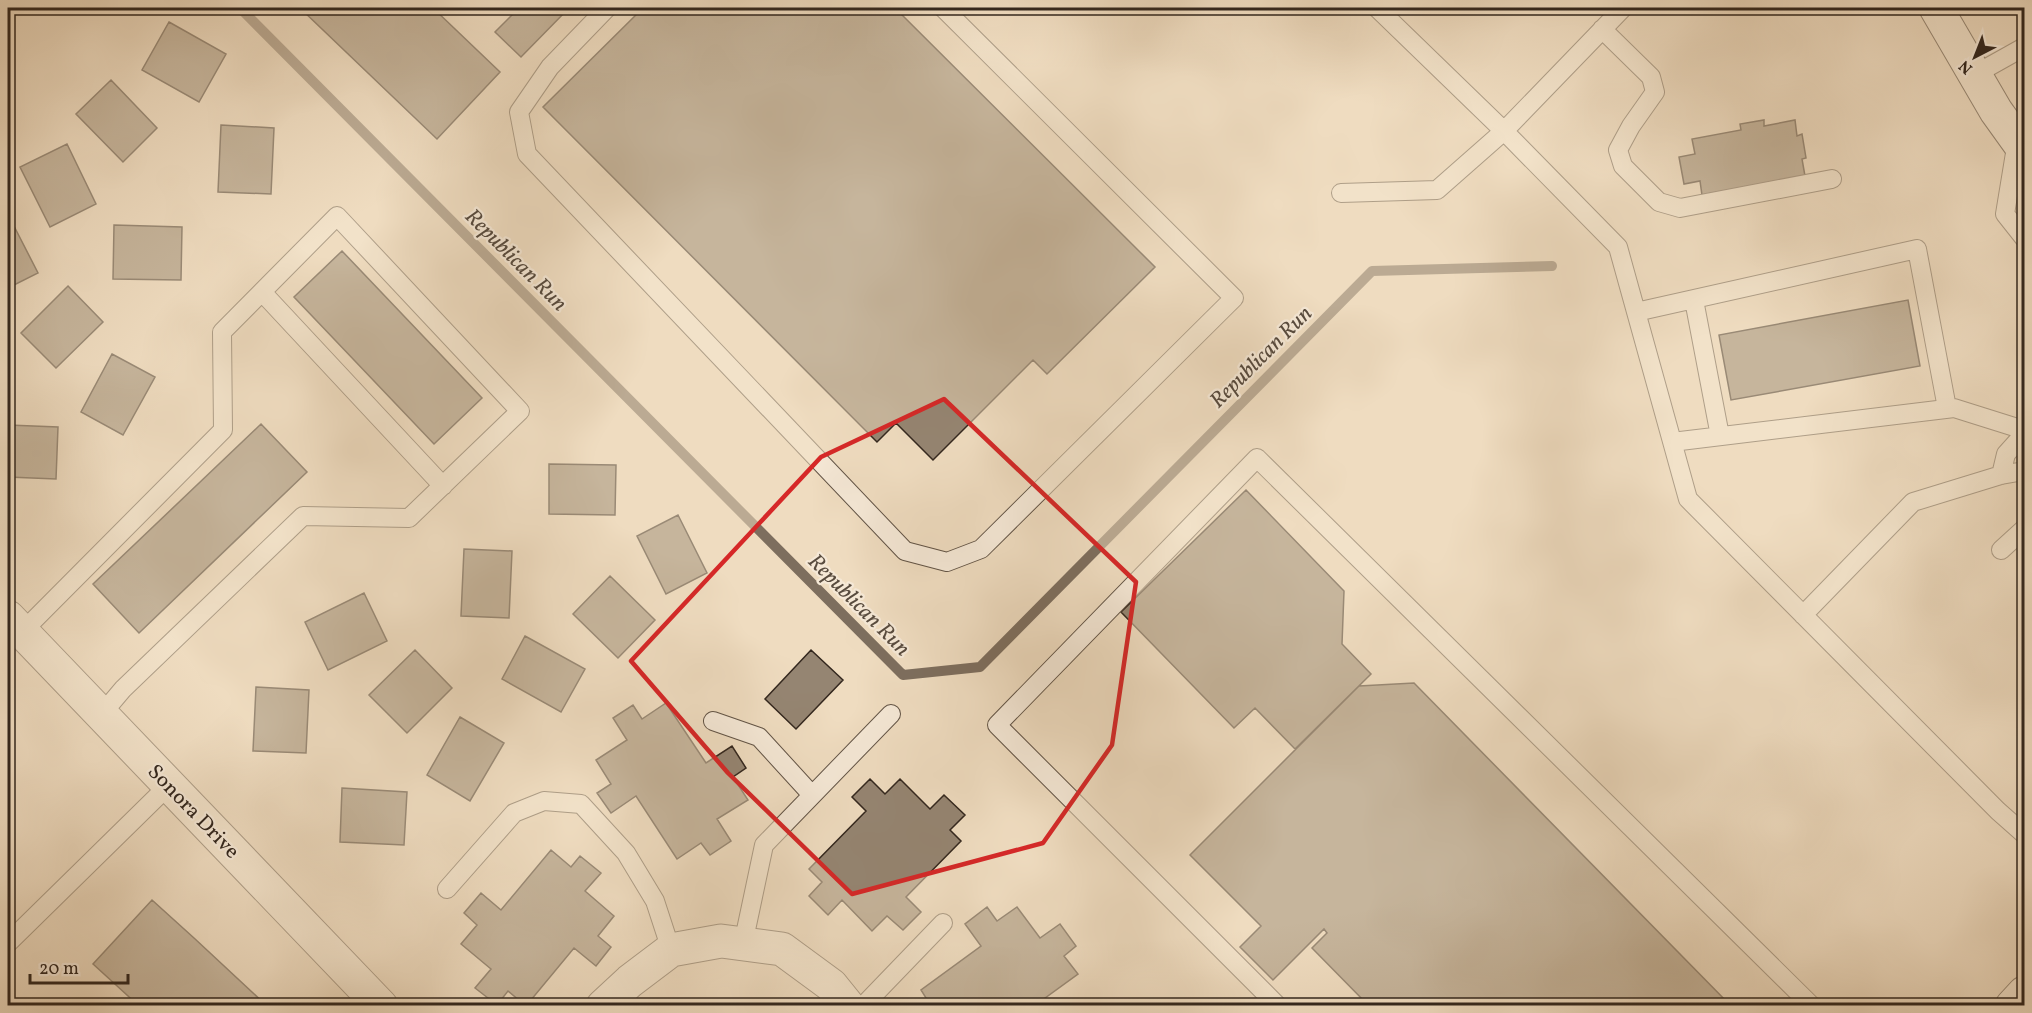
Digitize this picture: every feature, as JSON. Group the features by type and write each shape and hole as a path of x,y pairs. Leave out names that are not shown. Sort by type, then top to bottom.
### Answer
{"street":[{"path":"1936,8 1996,111 2021,146"},
{"name":"Sonora Drive","path":"15,625 381,1005"},
{"path":"603,1005 671,950 721,940 782,949 831,985 849,1005"},
{"path":"2012,1005 2025,993"}],"lane":[{"path":"607,8 550,67 519,112 527,154 905,551 947,562 981,549 1234,298 943,8"},
{"path":"1377,8 1618,247 1688,499 1998,812 2025,834"},
{"path":"1341,193 1437,190 1504,132 1623,8"},
{"path":"1602,29 1651,77 1654,92 1618,150 1623,166 1659,202 1680,208 1832,179"},
{"path":"1974,75 2025,46"},
{"path":"2021,146 2005,214 2025,238"},
{"path":"15,625 224,430 222,332 337,216 520,411 409,518 303,516 123,689 101,715"},
{"path":"1636,312 1917,249 1947,408"},
{"path":"262,292 443,486"},
{"path":"1694,300 1720,436"},
{"path":"1672,442 1954,408 2025,432 2006,454 2001,475"},
{"path":"1278,1005 997,725 1257,458 1812,1005"},
{"path":"1803,615 1913,502 2001,475 2025,471"},
{"path":"2001,550 2025,529"},
{"path":"743,944 764,844 891,714"},
{"path":"713,721 759,737 812,795"},
{"path":"9,938 169,785"},
{"path":"447,889 514,813 544,801 581,804 626,853 655,901 671,950"},
{"path":"863,1005 944,923"}],"highlighted area":[{"path":"944,399 1136,582 1112,745 1043,843 852,894 728,773 631,661 821,457"}],"building":[{"path":"300,8 433,8 500,72 437,139"},
{"path":"519,8 569,8 521,57 495,32"},
{"path":"643,8 895,8 1155,267 1047,374 1033,360 933,460 896,423 877,442 543,107"},
{"path":"169,22 226,54 199,102 142,70"},
{"path":"111,80 157,128 123,162 76,114"},
{"path":"1764,120 1764,126 1795,120 1797,136 1802,134 1806,158 1802,159 1805,176 1702,195 1700,181 1684,184 1679,157 1695,154 1692,139 1741,130 1740,124"},
{"path":"221,125 274,128 271,194 218,192"},
{"path":"67,144 96,204 50,227 20,167"},
{"path":"114,225 182,227 181,280 113,279"},
{"path":"15,228 38,273 8,288 8,232"},
{"path":"342,251 482,398 434,444 294,297"},
{"path":"68,286 103,322 56,368 21,333"},
{"path":"1908,300 1920,366 1731,400 1719,335"},
{"path":"112,354 155,377 123,435 81,412"},
{"path":"261,424 307,472 139,633 93,584"},
{"path":"8,425 58,427 56,479 8,477"},
{"path":"549,464 616,465 615,515 549,514"},
{"path":"1246,490 1344,591 1342,644 1371,674 1295,749 1255,708 1234,728 1121,612"},
{"path":"678,515 707,573 666,594 637,536"},
{"path":"464,549 512,551 509,618 461,616"},
{"path":"610,576 655,620 618,658 573,614"},
{"path":"364,593 387,641 328,670 305,622"},
{"path":"525,636 585,669 561,712 502,679"},
{"path":"415,650 452,688 407,733 369,695"},
{"path":"811,650 843,680 796,729 765,699"},
{"path":"1414,683 1731,1006 1369,1006 1312,948 1327,933 1324,929 1273,980 1240,947 1261,926 1190,855 1359,686"},
{"path":"256,687 309,690 306,753 253,751"},
{"path":"666,703 706,763 732,746 746,768 733,777 748,800 717,819 731,841 710,855 701,843 677,859 636,796 611,813 597,793 611,784 596,760 627,740 613,718 633,705 642,719"},
{"path":"460,717 504,743 470,801 427,775"},
{"path":"870,779 885,794 900,779 930,809 944,795 965,815 950,830 961,841 906,897 921,912 903,930 887,916 872,931 842,900 828,915 809,896 822,882 809,869 866,811 852,797"},
{"path":"342,788 407,792 404,845 340,842"},
{"path":"551,850 571,867 580,856 601,873 585,891 614,916 598,936 611,947 596,966 574,948 526,1006 508,991 497,1005 475,988 491,969 461,944 477,925 464,913 481,893 501,910"},
{"path":"152,900 267,1006 139,1006 93,964"},
{"path":"987,907 997,921 1017,907 1040,938 1060,924 1076,946 1064,956 1078,974 1034,1006 931,1006 921,990 981,946 965,924"}],"waterway":[{"name":"Republican Run","path":"240,8 903,675 980,667 1372,271 1552,266"}]}
